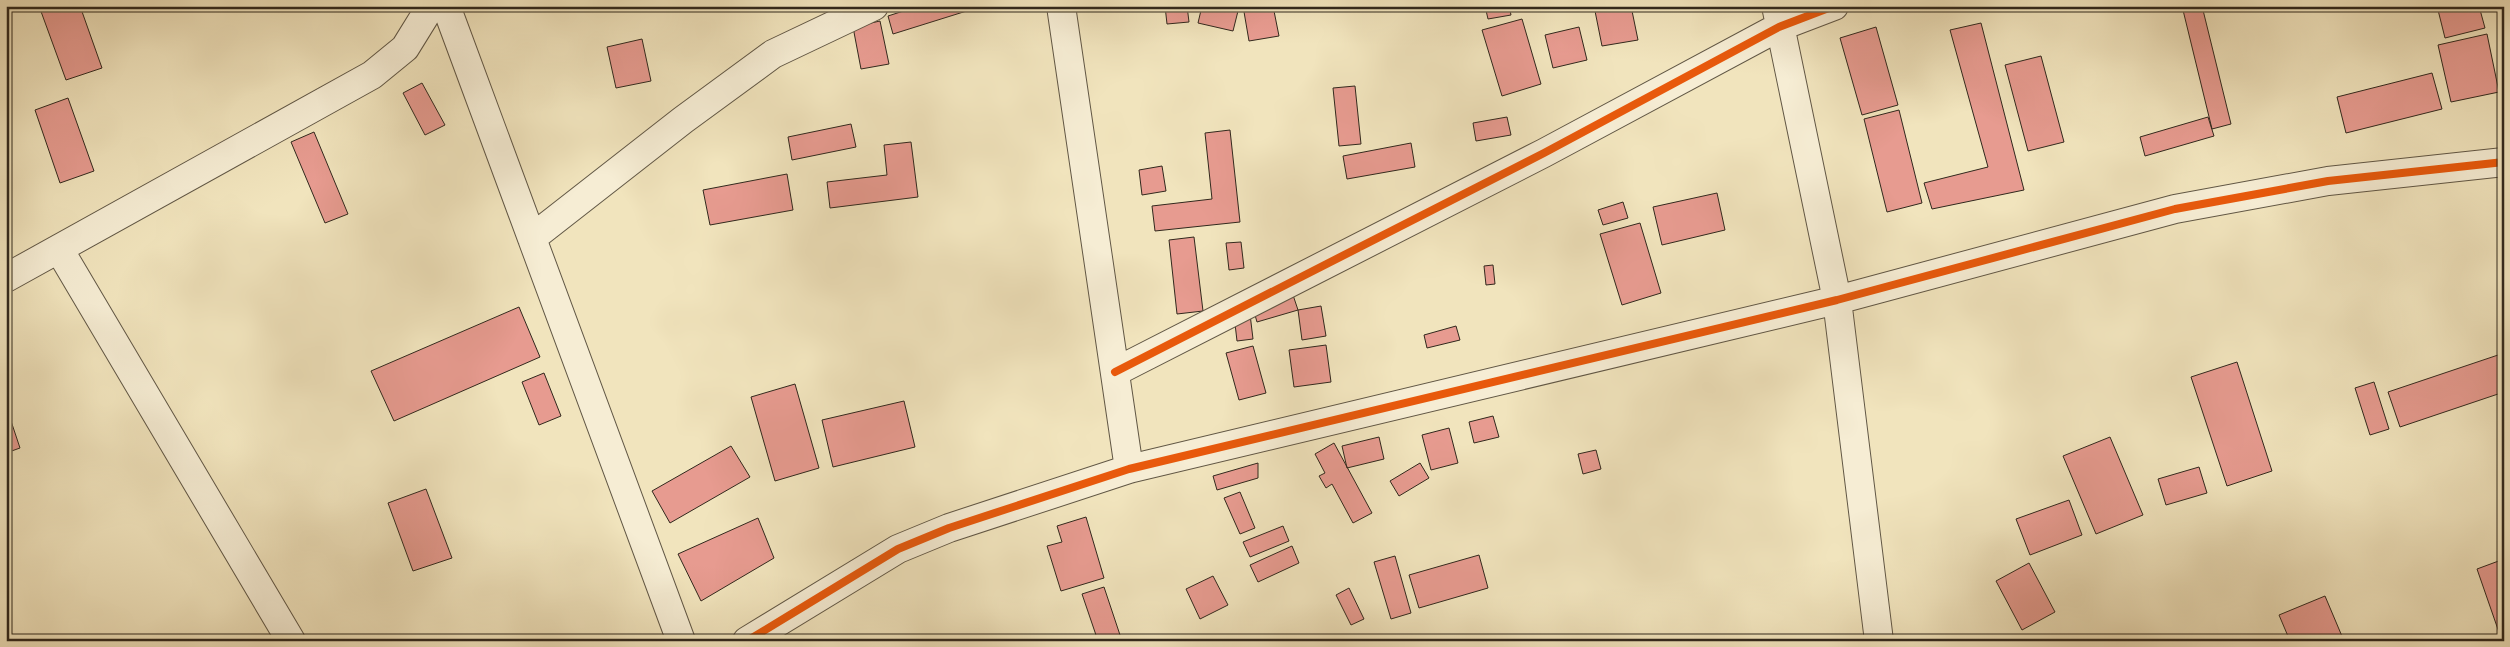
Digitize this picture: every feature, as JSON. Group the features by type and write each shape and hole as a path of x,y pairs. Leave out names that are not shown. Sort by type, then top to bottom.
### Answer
{"street":[{"path":"6,278 372,75 405,48 431,6"},
{"path":"446,6 680,641"},
{"path":"532,238 683,120 773,54 874,6"},
{"path":"1061,6 1129,469"},
{"path":"1115,372 1544,153 1778,17 1834,6"},
{"path":"1778,17 1837,300 1879,641"},
{"path":"747,641 898,549 949,528 1129,469 1837,300 2175,209 2328,182 2504,162"},
{"path":"59,249 292,641"}],"building":[{"path":"39,6 80,6 102,68 66,80"},
{"path":"919,6 972,6 973,9 893,34 888,16"},
{"path":"1165,6 1187,6 1189,22 1167,24"},
{"path":"1202,6 1216,6 1238,11 1233,31 1198,23"},
{"path":"1243,6 1273,6 1279,36 1249,41"},
{"path":"1485,6 1509,6 1511,15 1488,19"},
{"path":"1594,6 1631,6 1638,40 1602,46"},
{"path":"2182,6 2202,6 2231,124 2212,129"},
{"path":"2437,6 2479,6 2485,28 2445,38"},
{"path":"1522,19 1541,84 1502,96 1482,30"},
{"path":"880,21 889,64 861,69 853,27"},
{"path":"1981,23 2024,190 1932,209 1924,183 1988,167 1950,30"},
{"path":"1579,27 1587,60 1553,68 1545,35"},
{"path":"1876,27 1898,105 1862,115 1840,38"},
{"path":"2487,34 2499,92 2451,102 2438,45"},
{"path":"642,39 651,81 616,88 607,47"},
{"path":"2041,56 2064,142 2028,151 2005,65"},
{"path":"2432,73 2442,109 2346,133 2337,97"},
{"path":"422,83 445,125 425,135 403,93"},
{"path":"1355,86 1361,144 1339,146 1333,88"},
{"path":"68,98 94,171 60,183 35,110"},
{"path":"1899,110 1922,203 1887,212 1864,119"},
{"path":"1507,117 1511,135 1476,141 1473,123"},
{"path":"2208,117 2214,136 2145,156 2140,137"},
{"path":"851,124 856,147 792,160 788,137"},
{"path":"1230,130 1240,222 1155,231 1152,206 1212,199 1205,133"},
{"path":"314,132 348,214 325,223 291,142"},
{"path":"911,142 918,197 830,208 827,182 887,175 884,145"},
{"path":"1411,143 1415,167 1347,179 1343,156"},
{"path":"1162,166 1166,191 1142,195 1139,170"},
{"path":"787,174 793,210 710,225 703,190"},
{"path":"1717,193 1725,230 1662,245 1653,207"},
{"path":"1623,202 1628,218 1603,225 1598,210"},
{"path":"1640,223 1661,293 1622,305 1600,234"},
{"path":"1194,237 1203,311 1177,314 1169,240"},
{"path":"1241,242 1244,268 1229,270 1226,243"},
{"path":"1493,265 1495,284 1486,285 1484,266"},
{"path":"1291,289 1298,310 1257,322 1251,301"},
{"path":"1321,306 1326,336 1302,340 1298,310"},
{"path":"519,307 540,357 394,421 371,371"},
{"path":"1250,314 1253,339 1237,341 1234,315"},
{"path":"1456,326 1460,340 1427,348 1424,335"},
{"path":"1326,345 1331,382 1294,387 1289,350"},
{"path":"1253,346 1266,393 1239,400 1226,353"},
{"path":"2504,353 2504,392 2400,427 2388,392"},
{"path":"2237,362 2272,471 2227,486 2191,377"},
{"path":"544,373 561,416 539,425 522,382"},
{"path":"2374,382 2389,429 2370,435 2355,388"},
{"path":"795,384 819,468 775,481 751,397"},
{"path":"904,401 915,447 833,467 822,420"},
{"path":"6,406 20,448 6,453"},
{"path":"1493,416 1499,437 1474,443 1469,422"},
{"path":"1449,428 1458,463 1431,470 1422,435"},
{"path":"1379,437 1384,459 1347,468 1342,446"},
{"path":"2110,437 2143,515 2096,534 2063,456"},
{"path":"1334,443 1372,513 1353,523 1332,484 1326,488 1319,476 1325,473 1315,454"},
{"path":"731,446 750,477 670,523 652,491"},
{"path":"1596,450 1601,469 1583,474 1578,454"},
{"path":"1258,463 1258,478 1217,490 1213,476"},
{"path":"1420,463 1429,478 1399,496 1390,481"},
{"path":"2199,467 2207,493 2166,505 2158,479"},
{"path":"426,489 452,558 413,571 388,503"},
{"path":"1240,492 1255,528 1240,534 1224,498"},
{"path":"2069,500 2082,535 2030,555 2016,519"},
{"path":"1086,517 1104,578 1061,591 1047,546 1062,542 1057,526"},
{"path":"758,518 774,558 701,601 678,554"},
{"path":"1283,526 1289,541 1250,557 1243,542"},
{"path":"1292,546 1299,563 1258,582 1250,565"},
{"path":"1479,555 1488,588 1419,608 1409,575"},
{"path":"1395,556 1411,613 1391,619 1374,562"},
{"path":"2504,559 2504,641 2502,641 2477,569"},
{"path":"2029,563 2055,612 2022,630 1996,581"},
{"path":"1213,576 1228,605 1200,619 1186,589"},
{"path":"1104,587 1122,641 1098,641 1082,594"},
{"path":"1349,588 1364,619 1351,625 1336,595"},
{"path":"2325,596 2344,641 2290,641 2279,615"}],"cycle path":[{"path":"1115,372 1544,153 1779,27 1834,6"},
{"path":"747,641 898,549 949,528 1129,469 1837,300 2175,209 2328,181 2504,162"}]}
